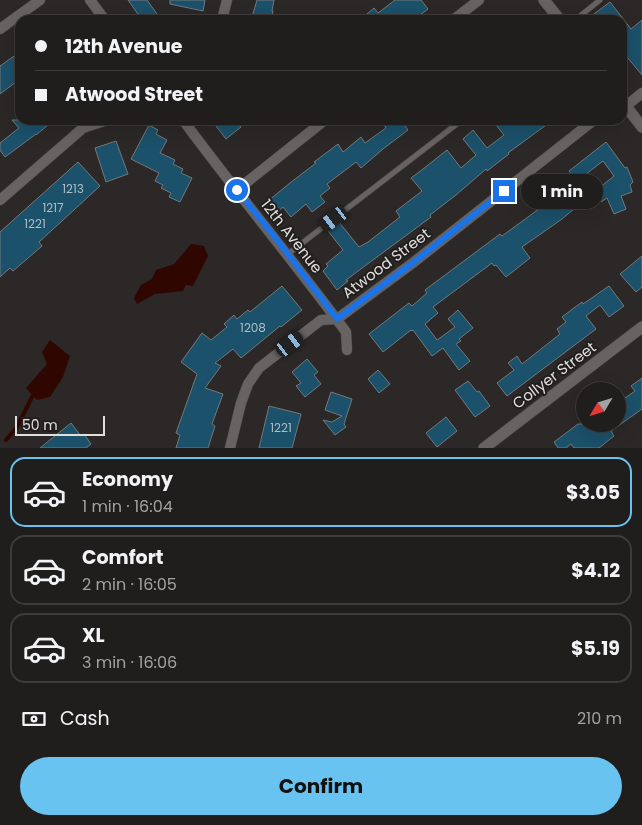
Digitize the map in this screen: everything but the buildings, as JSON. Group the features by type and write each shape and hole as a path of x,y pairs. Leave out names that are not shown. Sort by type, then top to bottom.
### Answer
{"street":[{"path":"19,15 40,0"},
{"path":"90,0 102,15"},
{"path":"223,15 226,0"},
{"path":"460,15 479,0"},
{"path":"544,0 556,15"},
{"path":"0,29 15,18"},
{"path":"627,102 642,93"},
{"path":"627,108 642,127"},
{"path":"0,200 83,128 92,125"},
{"name":"12th Avenue","path":"187,125 337,319 346,332 347,350"},
{"path":"237,190 319,125"},
{"name":"Atwood Street","path":"230,448 241,403 248,384 259,368 321,320 337,319 414,262 588,125"},
{"name":"Collyer Street","path":"484,448 642,327"}],"lane":[{"path":"581,15 600,0"},
{"path":"288,254 456,125"}],"shaded area":[{"path":"191,244 204,246 208,256 193,286 186,285 183,291 155,294 137,304 134,298 141,285 152,279 156,270 174,264"},
{"path":"50,340 70,356 63,377 50,397 37,400 26,388 47,364 42,352"}],"waterway":[{"path":"6,440 17,427 33,395"}],"route":[{"path":"237,190 337,319 414,262 504,191"}]}
